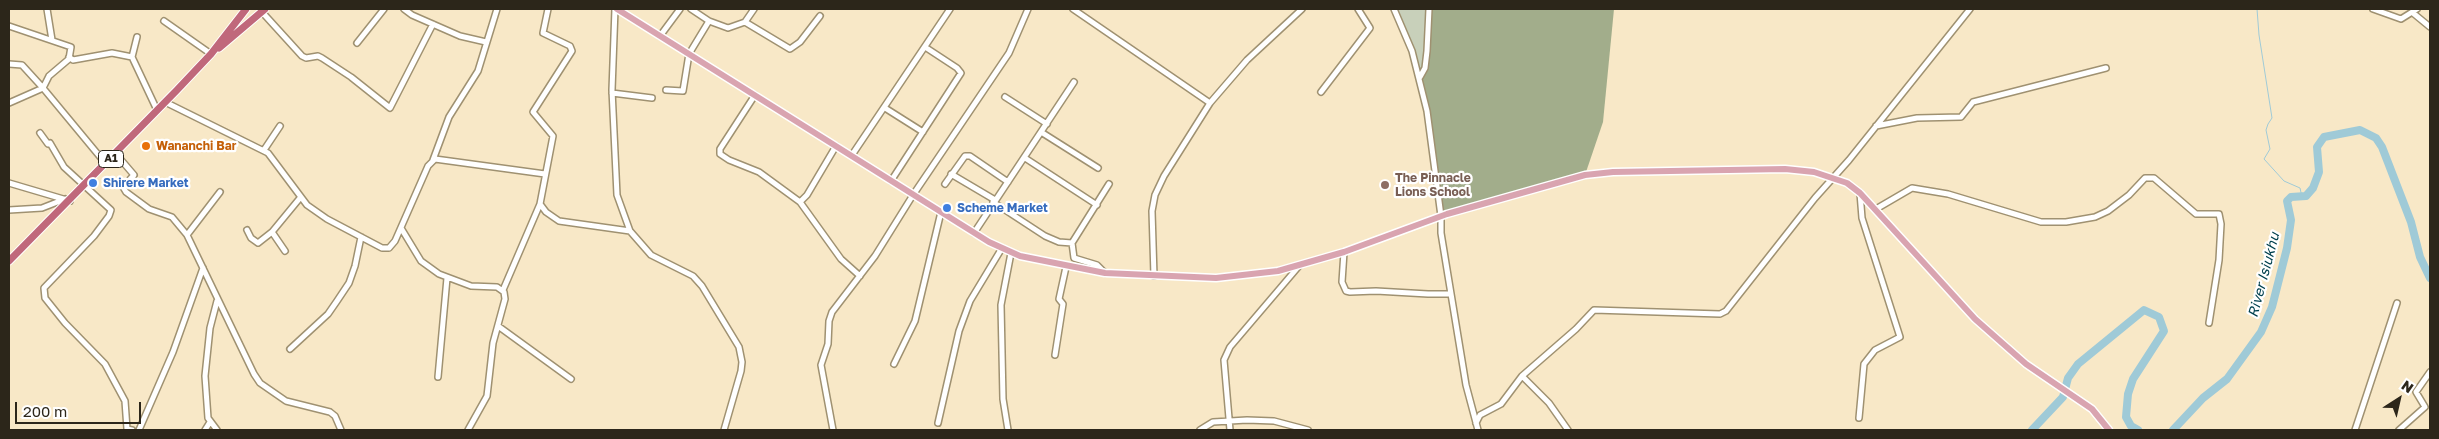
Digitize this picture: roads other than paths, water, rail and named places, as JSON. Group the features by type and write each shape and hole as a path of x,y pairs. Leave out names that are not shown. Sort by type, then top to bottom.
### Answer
{"highway":[{"name":"A1","path":"9,261 67,200 84,187 211,54 246,9"},
{"name":"A1","path":"211,54 263,10"}],"main road":[{"path":"616,9 974,233 1011,253 1066,267 1105,273 1216,278 1255,274 1300,266 1344,252 1441,216 1585,175 1613,172 1785,169 1814,172 1832,177 1860,193 1974,319 2026,364 2092,409 2109,430"}],"street":[{"path":"47,9 52,40"},
{"path":"357,43 384,9"},
{"path":"404,9 465,38 486,42"},
{"path":"165,102 264,150 274,159 300,198 327,219 382,248 389,248 401,228 428,166 433,160 449,118 476,77 497,9"},
{"path":"468,430 488,396 492,343 505,299 503,290 540,204 553,136 533,112 572,51 567,45 543,33 548,9"},
{"path":"616,9 612,93 617,195 630,231 651,255 683,270 698,281 739,347 742,362 741,371 724,430"},
{"path":"660,36 680,9"},
{"path":"691,9 709,21 728,28 745,22 754,9"},
{"path":"852,155 950,9"},
{"path":"833,430 820,366 828,344 829,321 832,312 860,276 1008,53 1028,9"},
{"path":"1073,9 1210,103"},
{"path":"1154,276 1152,212 1155,195 1210,103 1247,60 1302,9"},
{"path":"1321,92 1370,28 1358,9"},
{"path":"1394,9 1412,51 1420,77 1451,294 1466,385 1478,430"},
{"path":"1420,77 1425,68 1429,9"},
{"path":"1476,423 1480,415 1500,404 1522,376 1576,329 1594,310 1720,314 1726,311 1832,177 1849,160 1970,9"},
{"path":"2373,9 2401,20 2417,9"},
{"path":"263,10 302,56 322,58 351,77 390,108 433,24"},
{"path":"2413,13 2430,27"},
{"path":"745,22 790,49 800,42 820,16"},
{"path":"164,21 211,54"},
{"path":"666,90 683,91 689,54 709,21"},
{"path":"9,26 72,47 69,58 49,76 43,88 9,103"},
{"path":"137,37 132,57 157,110"},
{"path":"891,181 961,73 957,68 925,47"},
{"path":"69,58 73,60 112,52 132,57"},
{"path":"9,64 22,65 106,164"},
{"path":"1875,126 1917,118 1961,117 1973,102 2106,68"},
{"path":"974,233 1074,82"},
{"path":"612,93 652,98"},
{"path":"755,96 720,149 720,154 729,160 759,172 800,202 841,259 860,276"},
{"path":"1005,97 1047,124"},
{"path":"885,108 923,132"},
{"path":"264,150 280,126"},
{"path":"1042,132 1098,168"},
{"path":"40,133 48,144 50,143 64,167 84,187 109,206 109,216 94,236 44,288 45,298 76,336 105,364 125,401 127,429 132,430"},
{"path":"800,202 836,146"},
{"path":"116,154 134,174 123,188 126,192 144,206 172,216 188,236 218,301 260,383 286,401 330,412 335,416 341,430"},
{"path":"945,184 963,157 970,156 1008,182"},
{"path":"433,160 437,158 491,168 545,174"},
{"path":"1025,158 1097,204"},
{"path":"951,174 1045,236 1058,242 1072,243"},
{"path":"1876,209 1912,188 1948,194 2041,222 2066,222 2095,217 2108,211 2125,199 2145,178 2154,178 2196,214 2219,214 2221,224 2219,260 2209,323"},
{"path":"9,182 67,200"},
{"path":"1105,273 1098,265 1074,258 1072,243 1109,184"},
{"path":"188,236 220,192"},
{"path":"1859,418 1864,364 1875,350 1900,338 1862,218 1860,193"},
{"path":"247,230 251,238 258,243 272,232 300,198"},
{"path":"9,210 42,208 67,200"},
{"path":"540,204 546,212 559,221 630,231"},
{"path":"894,364 915,321 941,212"},
{"path":"401,228 422,261 447,278 471,286 503,290"},
{"path":"272,232 285,251"},
{"path":"290,349 313,329 337,301 349,283 355,266 361,237"},
{"path":"938,423 960,331 970,301 1002,248"},
{"path":"1344,252 1342,282 1346,291 1451,294"},
{"path":"1008,430 1003,399 1001,305 1011,253"},
{"path":"1230,430 1224,360 1230,347 1300,266"},
{"path":"1055,355 1063,304 1059,299 1066,267"},
{"path":"139,430 174,352 203,268"},
{"path":"438,377 447,278"},
{"path":"218,301 209,336 205,376 206,409 210,422 218,430"},
{"path":"2355,430 2396,303"},
{"path":"498,326 571,379"},
{"path":"2399,430 2425,407 2416,392 2430,372"},
{"path":"1522,376 1549,403 1568,430"},
{"path":"1200,430 1213,422 1230,420 1274,421 1308,430"},
{"path":"206,430 210,422"}],"waterway":[{"path":"2257,9 2259,35 2272,118 2266,130 2270,149 2264,159 2284,181 2300,188 2302,197"},
{"name":"River Isiukhu","path":"2173,430 2203,398 2227,379 2261,332 2272,307 2287,248 2291,220 2287,201 2291,197 2306,196 2313,188 2319,172 2317,147 2324,137 2360,130 2376,138 2382,147 2411,222 2420,257 2430,278"},
{"name":"River Isiukhu","path":"2032,430 2063,397 2068,378 2078,364 2144,310 2159,317 2164,331 2133,379 2128,394 2126,417 2131,426 2138,430"}],"place":[{"name":"Wananchi Bar","path":"146,146"},
{"name":"Shirere Market","path":"93,183"},
{"name":"The Pinnacle Lions School","path":"1385,185"},
{"name":"Scheme Market","path":"947,208"}]}
